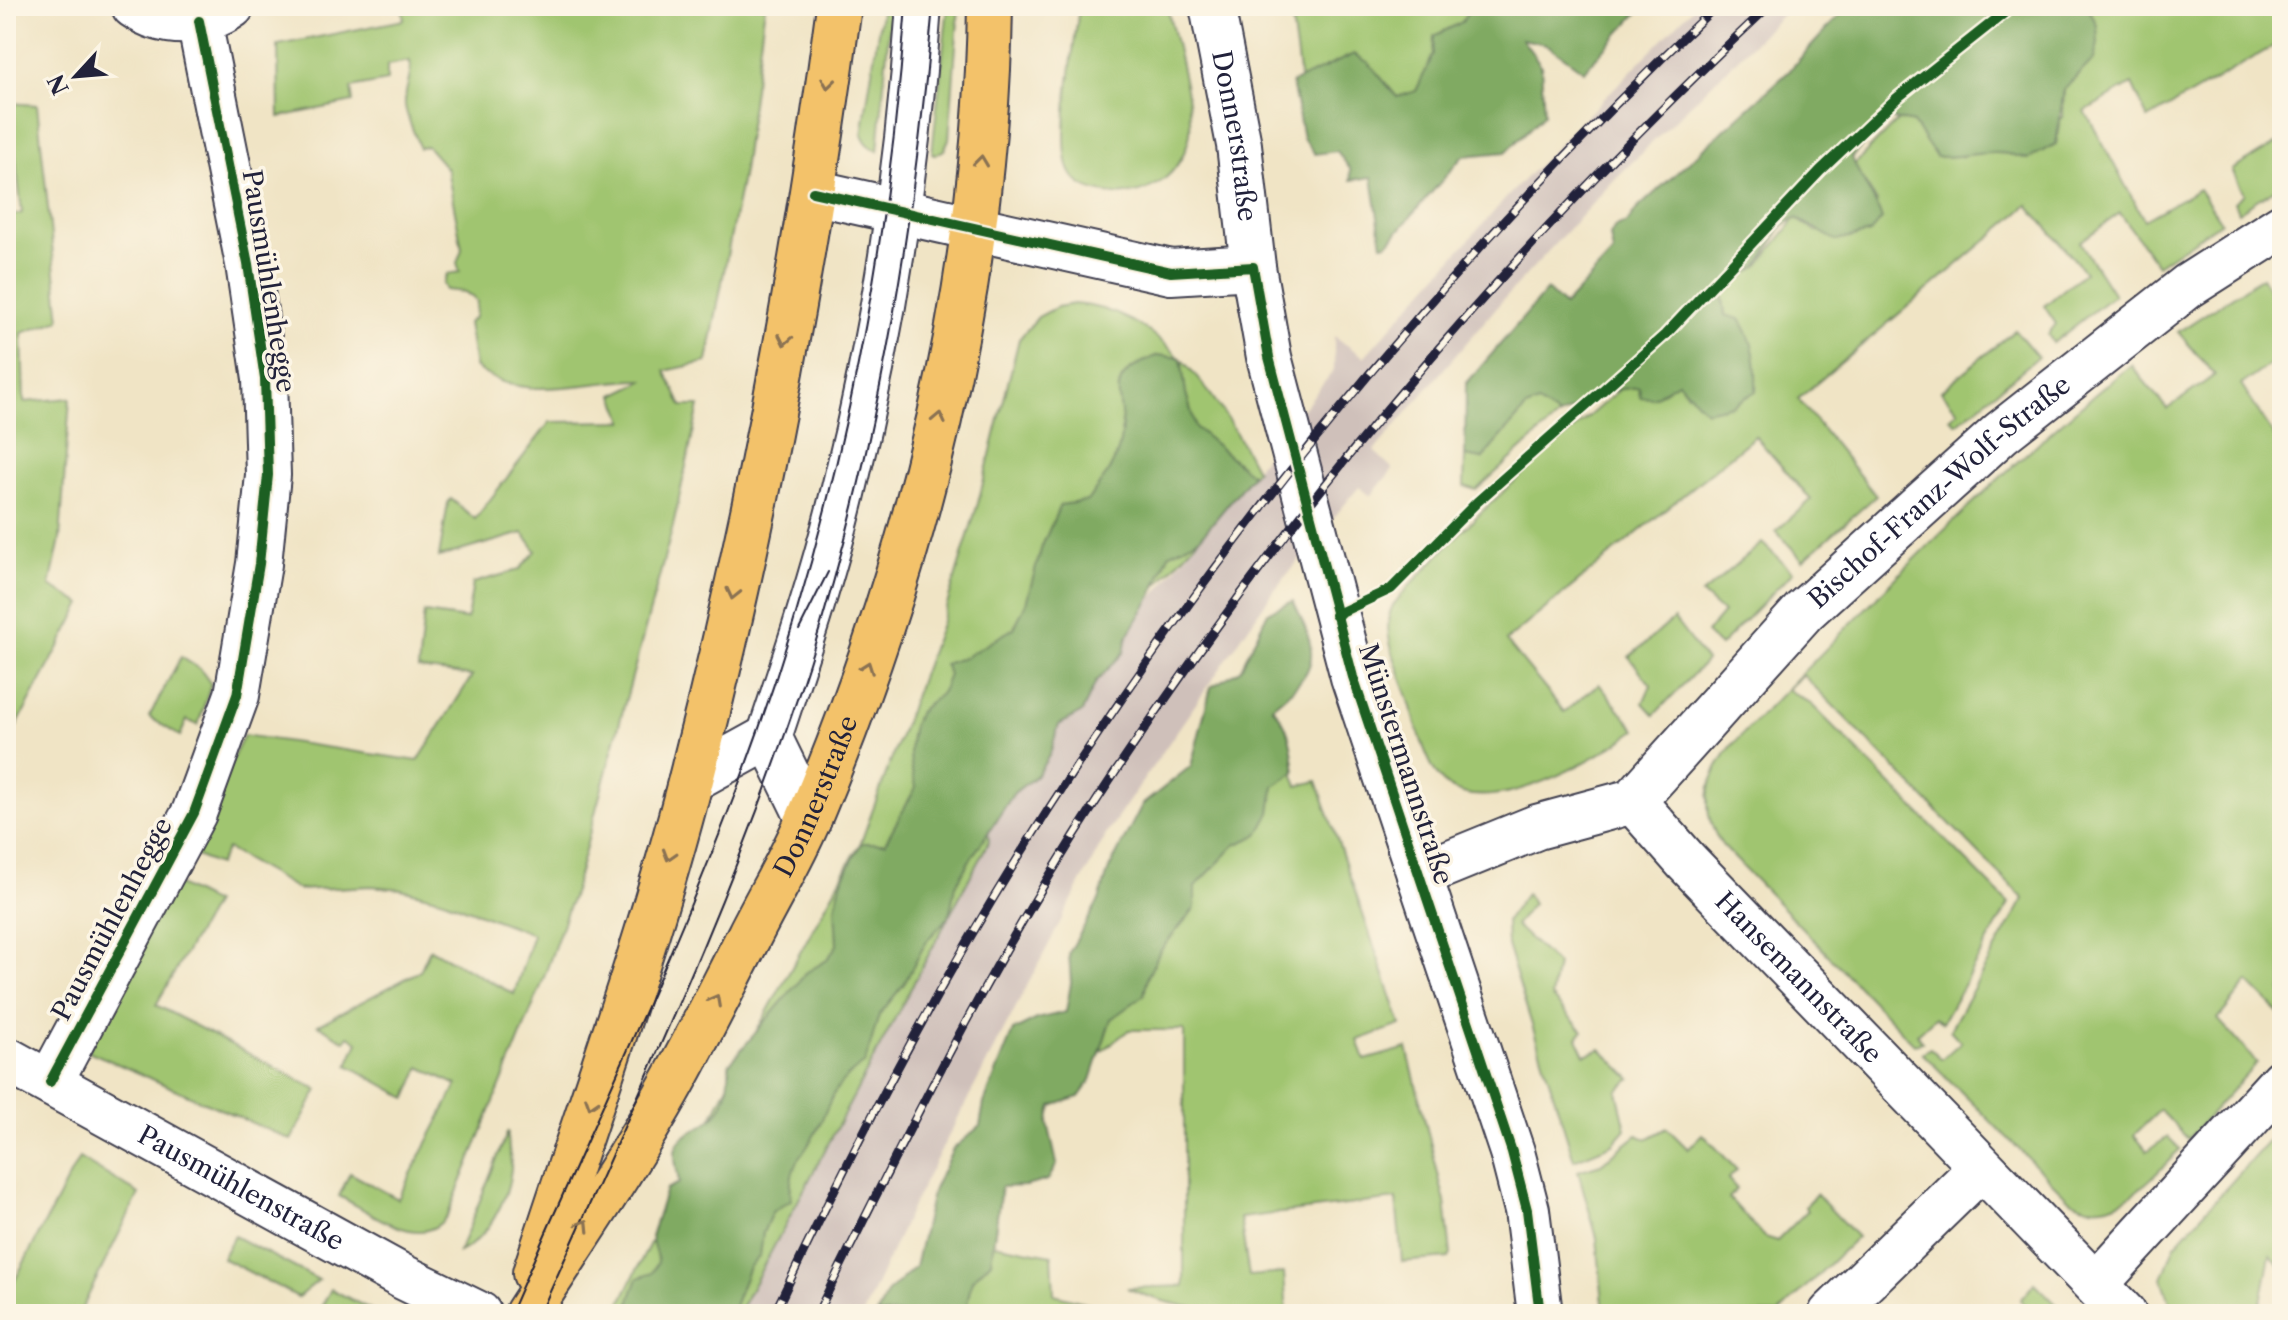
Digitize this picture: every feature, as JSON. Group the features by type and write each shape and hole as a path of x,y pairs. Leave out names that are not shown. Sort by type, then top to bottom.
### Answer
{"main road":[{"name":"Donnerstraße","path":"525,1314 691,780 757,486 813,192 839,6"},
{"name":"Donnerstraße","path":"525,1314 653,1117 809,819 875,645 920,498 962,306 987,113 990,6"}],"street":[{"name":"Pausmühlenhegge","path":"50,1082 194,813 237,695 259,564 268,475 265,379 215,13 159,19 134,6"},
{"path":"691,780 769,737 814,600 844,492 898,210 919,6"},
{"name":"Donnerstraße","path":"1212,6 1239,145 1253,267"},
{"path":"813,192 1171,272 1253,267"},
{"name":"Bischof-Franz-Wolf-Straße","path":"1633,801 1769,645 1989,443 2139,323 2282,226"},
{"name":"Münstermannstraße","path":"1253,267 1269,357 1335,615 1512,1152 1527,1210 1540,1314"},
{"path":"769,737 809,819"},
{"path":"1419,875 1537,827 1633,801"},
{"name":"Hansemannstraße","path":"1633,801 1686,861 2110,1299"},
{"name":"Pausmühlenstraße","path":"6,1059 403,1277 479,1314"},
{"path":"2110,1299 2282,1081"},
{"path":"1831,1314 1981,1168"}],"shaded area":[{"path":"1695,6 1791,6 1616,178 1502,301 1374,451 1393,469 1371,496 1359,487 1272,593 1107,833 913,1204 863,1314 731,1314 968,863 1098,666 1334,370 1334,336 1364,357 1508,196"}],"green space":[{"path":"402,6 765,6 743,171 707,362 665,371 682,406 699,406 673,526 574,891 541,986 449,1212 439,1225 426,1230 397,1226 339,1196 350,1173 398,1199 457,1085 420,1067 407,1098 348,1065 358,1042 349,1036 345,1041 318,1025 420,971 430,949 514,994 533,934 441,899 401,889 371,886 299,890 227,849 218,865 189,853 175,883 214,903 156,1005 318,1090 291,1140 88,1051 244,735 418,761 472,676 418,669 424,613 467,619 473,583 519,570 536,551 523,533 439,557 448,503 451,499 475,519 550,422 624,421 614,395 645,380 535,388 494,379 475,367 468,323 475,317 477,301 465,292 446,290 443,284 447,274 460,272 457,263 462,249 447,169 427,146 419,148 407,115 405,99 410,61 387,65 387,81 351,88 353,102 279,117 278,45 404,20"},
{"path":"882,6 891,6 878,151 868,145 862,135"},
{"path":"948,6 959,6 949,139 944,150 935,155 932,153"},
{"path":"1079,6 1167,6 1187,93 1189,138 1176,167 1155,186 1142,191 1113,194 1093,190 1077,181 1069,169 1066,113"},
{"path":"1290,6 1537,6 1401,116 1302,94"},
{"path":"1471,6 1644,6 1584,71 1546,44 1522,39 1541,65 1544,114 1506,152 1463,156 1388,243 1382,244 1372,177 1351,180 1350,169 1337,151 1315,154 1303,138 1292,83 1354,54 1369,63 1397,97 1416,91 1433,55 1434,36 1462,22"},
{"path":"1848,6 2088,6 2097,26 2098,44 2094,59 2064,89 2056,144 2028,159 2002,153 1936,157 1913,123 1889,118 1852,157 1882,219 1870,233 1837,241 1796,218 1783,225 1758,266 1722,290 1725,315 1740,319 1752,345 1756,391 1733,405 1706,411 1678,382 1653,398 1640,397 1639,387 1614,390 1559,416 1538,403 1526,408 1482,459 1465,456 1466,384 1547,290 1564,306 1613,253 1610,236 1615,227 1627,223 1637,209 1786,74"},
{"path":"2088,6 2270,6 2282,41 2148,119 2132,84 2085,111 2144,220 2199,189 2221,222 2157,265 2120,213 2080,242 2114,295 2053,343 2048,334 2056,324 2044,306 2085,272 2028,205 1798,399 1876,496 1803,560 1776,531 1811,500 1755,436 1506,641 1564,712 1599,684 1636,730 1571,769 1516,790 1490,795 1466,794 1446,785 1427,755 1389,639 1389,618 1399,597 1497,497 1620,389 1640,387 1653,398 1678,381 1687,394 1725,315 1722,290 1758,266 1796,218 1816,232 1877,202 1854,165 1899,119 1913,123 1962,157 1987,151 2028,159 2063,116 2064,89 2080,74 2097,26"},
{"path":"9,103 37,105 60,320 22,333 24,402 70,398 60,539 50,586 82,604 6,746 6,217 22,213"},
{"path":"2282,140 2282,184 2238,212 2234,202 2244,194 2232,170"},
{"path":"2262,277 2282,309 2282,356 2241,385 2282,448 2282,1016 2248,982 2218,1019 2257,1063 2188,1139 2160,1110 2134,1135 2147,1151 2168,1137 2180,1149 2129,1196 2099,1208 2083,1206 2067,1197 1922,1053 1930,1048 1942,1059 1961,1042 1950,1030 2024,899 1803,675 1787,689 1812,705 2009,904 1942,1023 1935,1017 1917,1034 1922,1042 1914,1044 1722,845 1710,818 1709,792 1718,767 1734,743 1830,645 1976,500 2131,365 2167,409 2215,375 2178,332"},
{"path":"1074,304 1106,310 1134,322 1161,340 1206,388 1256,470 1200,538 1115,631 988,833 989,841 738,1314 615,1314 739,1063 861,842 942,621 978,503 1019,339 1038,317 1057,307"},
{"path":"2015,330 2038,357 1957,424 1950,418 1958,411 1941,391"},
{"path":"1158,355 1181,358 1186,393 1196,428 1252,475 1200,538 1169,554 1152,596 1127,637 1124,652 1096,682 1082,712 1059,725 1050,754 1037,775 1014,793 968,863 955,887 949,917 927,940 904,984 879,1015 865,1063 839,1086 797,1163 792,1178 791,1200 772,1212 763,1233 760,1256 749,1267 731,1314 625,1314 638,1278 652,1273 658,1262 651,1237 666,1189 679,1183 675,1152 679,1142 715,1116 728,1087 729,1064 807,972 827,960 837,945 835,908 841,883 861,843 885,843 916,787 910,758 913,725 923,708 943,690 949,675 944,664 965,657 1014,628 1026,603 1042,546 1060,505 1087,501 1113,462 1122,430 1120,383 1138,365"},
{"path":"1538,402 1559,416 1476,490 1464,486 1465,456 1482,459 1526,408"},
{"path":"1762,543 1793,572 1720,646 1706,633 1723,613 1702,594"},
{"path":"1293,601 1308,635 1311,660 1299,682 1272,707 1286,729 1295,772 1274,786 1270,813 1258,835 1235,845 1195,887 1195,908 1160,951 1148,976 1144,995 1111,1019 1091,1080 1079,1097 1052,1106 1048,1123 1057,1164 1048,1180 1026,1186 1001,1187 991,1261 972,1280 965,1314 877,1314 888,1292 915,1267 932,1193 953,1149 980,1126 984,1103 1013,1031 1037,1019 1066,1012 1071,983 1069,953 1099,900 1109,869 1142,805 1191,766 1211,687 1240,670 1268,612"},
{"path":"1674,619 1706,661 1654,715 1643,703 1651,685 1629,657"},
{"path":"181,657 200,669 211,684 198,725 187,720 180,736 149,717"},
{"path":"1282,743 1298,786 1317,781 1401,1025 1358,1040 1365,1060 1407,1048 1445,1202 1449,1258 1402,1262 1396,1199 1240,1218 1249,1276 1284,1273 1287,1314 1206,1310 1166,1302 1127,1288 1184,1286 1184,1030 1129,1030 1047,1094 1001,1187 993,1244 1052,1255 1054,1294 1127,1314 927,1314 961,1200"},
{"path":"1526,894 1533,904 1515,925 1557,964 1551,997 1583,1031 1577,1038 1585,1055 1601,1049 1631,1079 1617,1091 1626,1129 1613,1144 1574,1160 1507,945 1506,921"},
{"path":"2282,1126 2282,1268 2270,1256 2261,1302 2249,1314 2174,1314 2162,1278 2175,1245"},
{"path":"1667,1128 1688,1149 1703,1134 1737,1170 1728,1179 1737,1189 1729,1198 1764,1237 1777,1241 1807,1211 1805,1207 1816,1194 1857,1237 1778,1314 1604,1314 1597,1238 1578,1171 1601,1164 1637,1135 1647,1139"},
{"path":"508,1131 511,1169 506,1194 479,1238 459,1252"},
{"path":"79,1158 139,1194 79,1314 6,1314 6,1297"},
{"path":"234,1236 319,1280 298,1297 222,1258"},
{"path":"2035,1283 2066,1314 2035,1314 2020,1300"},
{"path":"331,1289 379,1314 330,1314 320,1309"}],"tram line":[{"path":"510,1314 709,860 769,699 800,602 826,505 869,307 885,207 906,6"},
{"path":"540,1314 718,911 781,747 809,663 854,502 889,338 915,172 933,6"},
{"path":"799,630 828,572"}],"railway":[{"path":"774,1314 859,1141 950,971 1091,745 1170,631 1252,519 1428,305 1617,103 1716,6"},
{"path":"817,1314 985,987 1059,859 1172,690 1248,585 1410,382 1496,284 1676,96 1769,6"}],"cycle path":[{"path":"1335,615 1391,589 1477,502 1665,335 1820,171 1897,98 2013,6"},
{"path":"50,1082 194,813 237,695 259,564 268,475 265,379 248,264 199,21"},
{"path":"813,192 1171,272 1253,267 1269,357 1353,677 1512,1152 1527,1210 1540,1314"}]}
